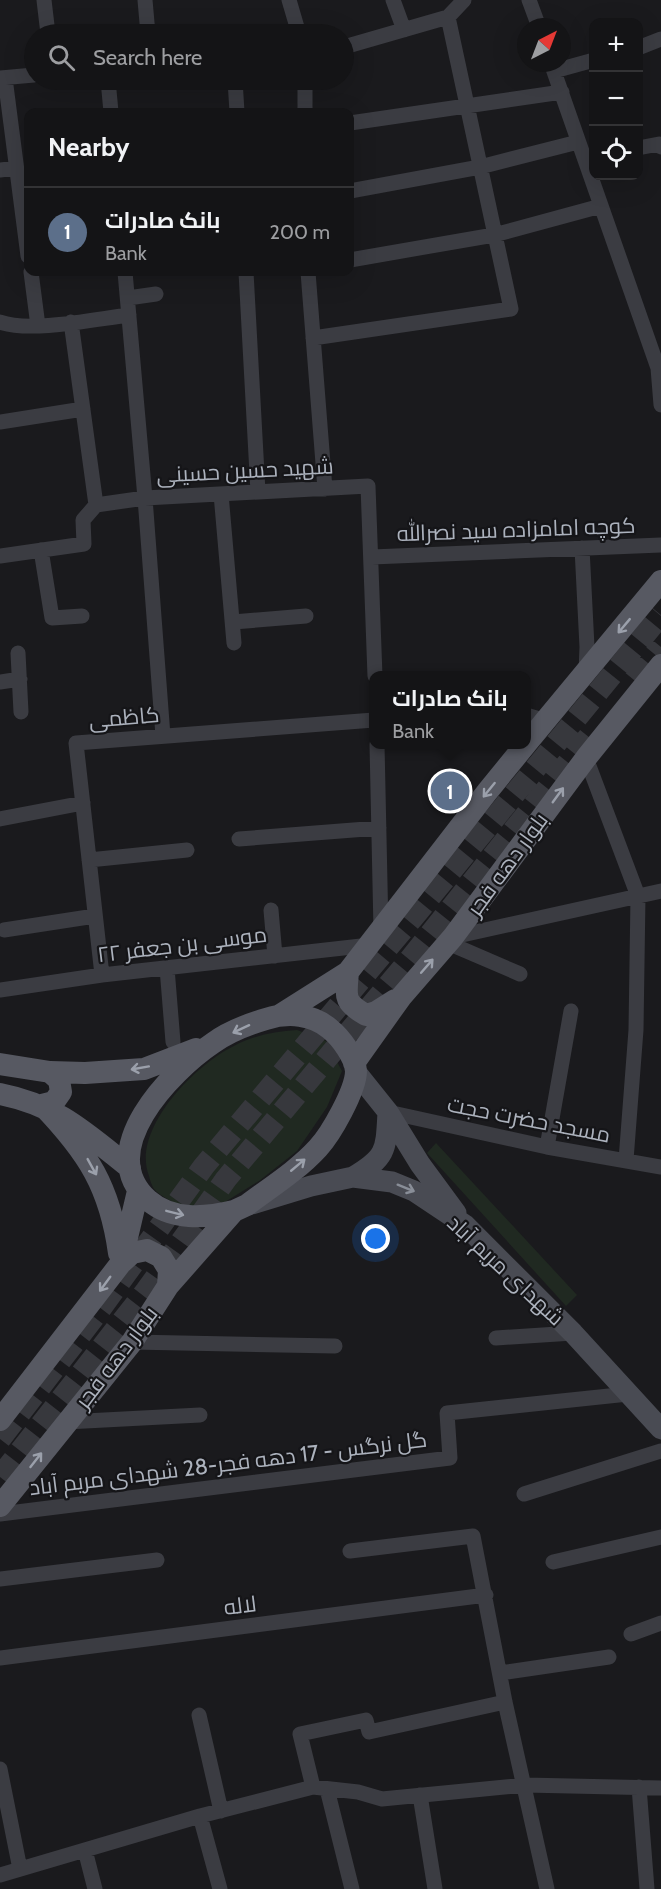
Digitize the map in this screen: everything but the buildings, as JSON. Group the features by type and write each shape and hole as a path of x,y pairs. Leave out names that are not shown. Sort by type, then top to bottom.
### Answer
{"main road":[{"path":"536,718 586,672 661,581"},
{"name":"بلوار دهه فجر","path":"355,1067 400,997 450,940 585,758 661,665"},
{"path":"0,1064 50,1072 85,1073 144,1069 254,1023 280,1015 348,972 522,749"},
{"path":"348,972 345,998 352,1007 366,1015 376,1012 400,997"},
{"path":"280,1015 297,1015 320,1021 332,1030 345,1046 355,1067 388,1112 420,1164 465,1226"},
{"path":"214,1041 166,1084 141,1118 129,1146 132,1181 138,1191 156,1207 178,1216 212,1216 241,1208 317,1148 343,1108 355,1067"},
{"path":"42,1106 54,1102 61,1092 59,1080 50,1072"},
{"path":"0,1094 42,1106 71,1121 130,1168"},
{"path":"42,1106 71,1135 91,1163 116,1228 120,1263"},
{"path":"353,1177 372,1166 382,1155 387,1141 388,1112"},
{"name":"شهدای مریم آباد","path":"241,1208 311,1186 353,1177 392,1182 414,1191 465,1226 573,1333 661,1429"},
{"path":"120,1263 138,1191"},
{"name":"بلوار دهه فجر","path":"0,1506 132,1342 168,1286 241,1208"},
{"path":"0,1420 120,1263 132,1253 147,1250 161,1257 169,1270 168,1286"}],"street":[{"path":"44,0 47,24"},
{"path":"145,0 147,24"},
{"path":"290,0 296,24"},
{"path":"393,0 404,30"},
{"path":"354,44 448,17 464,0"},
{"path":"529,0 535,18"},
{"path":"313,338 511,309 448,17"},
{"path":"643,46 661,39"},
{"path":"571,64 589,61"},
{"path":"555,72 579,142 589,156"},
{"path":"24,76 2,78 24,227"},
{"path":"109,90 111,108"},
{"path":"236,90 237,108"},
{"path":"305,90 305,108"},
{"path":"354,122 562,93"},
{"path":"354,190 480,167 579,142"},
{"path":"643,147 659,144 661,147"},
{"path":"0,170 16,168"},
{"path":"595,180 601,206 658,368 661,405"},
{"path":"354,259 495,235 601,206"},
{"path":"32,276 38,326"},
{"path":"125,276 163,736"},
{"path":"246,276 258,492"},
{"path":"308,276 325,489"},
{"path":"128,298 156,294"},
{"path":"0,322 9,325 38,326 129,315"},
{"path":"0,556 84,544 83,520 96,505 71,322"},
{"path":"0,422 82,409"},
{"name":"شهید حسین حسینی","path":"96,505 145,498 368,486 372,557"},
{"path":"221,494 234,643"},
{"name":"کوچه امامزاده سید نصرالله","path":"372,557 661,545"},
{"path":"582,548 586,672"},
{"path":"42,550 52,618 82,616"},
{"path":"372,557 375,671"},
{"path":"233,622 306,616"},
{"path":"18,653 21,712"},
{"path":"0,682 20,679"},
{"name":"کاظمی","path":"102,975 76,743 369,720"},
{"path":"376,937 379,828 377,749"},
{"path":"585,758 638,896 636,1030 626,1160"},
{"path":"0,819 82,803"},
{"path":"239,839 379,828"},
{"path":"89,860 187,850"},
{"path":"450,940 661,891"},
{"path":"271,910 275,956"},
{"path":"4,930 95,916"},
{"name":"موسی بن جعفر ۲۲","path":"0,990 102,975 275,956 376,937"},
{"path":"450,940 520,974"},
{"path":"167,968 173,1042"},
{"path":"547,1146 571,1011"},
{"name":"مسجد حضرت حجت","path":"388,1112 547,1146 661,1167"},
{"path":"496,1338 573,1333"},
{"path":"132,1342 335,1346"},
{"name":"گل نرگس - 17 دهه فجر-28 شهدای مریم آباد","path":"0,1514 450,1458 447,1413 628,1394"},
{"path":"66,1422 200,1415"},
{"path":"524,1494 661,1451"},
{"path":"350,1551 473,1536 505,1702 547,1889"},
{"path":"553,1562 661,1537"},
{"path":"0,1579 158,1560"},
{"name":"لاله","path":"0,1658 486,1595"},
{"path":"631,1634 661,1623"},
{"path":"500,1673 609,1657"},
{"path":"352,1889 300,1734 366,1720 369,1732 505,1702"},
{"path":"199,1715 221,1811"},
{"path":"1,1778 20,1869"},
{"path":"0,1875 200,1816 320,1788 358,1792 382,1799 525,1785 661,1788"},
{"path":"639,1787 647,1889"},
{"path":"420,1795 435,1889"},
{"path":"200,1816 220,1889"},
{"path":"85,1850 95,1889"}],"shaded area":[{"path":"297,1030 326,1041 342,1071 327,1107 297,1151 259,1181 225,1202 185,1209 157,1192 150,1181 146,1158 149,1139 169,1101 200,1069 240,1043 264,1035"},
{"path":"436,1143 577,1295 566,1306 427,1153"}],"tunnel":[{"path":"0,1439 101,1308 204,1166 416,914 661,615"},
{"path":"634,680 661,647"},
{"path":"0,1477 146,1291 226,1179 411,958 591,734"}],"place":[{"name":"بانک صادرات","path":"450,791"}]}
